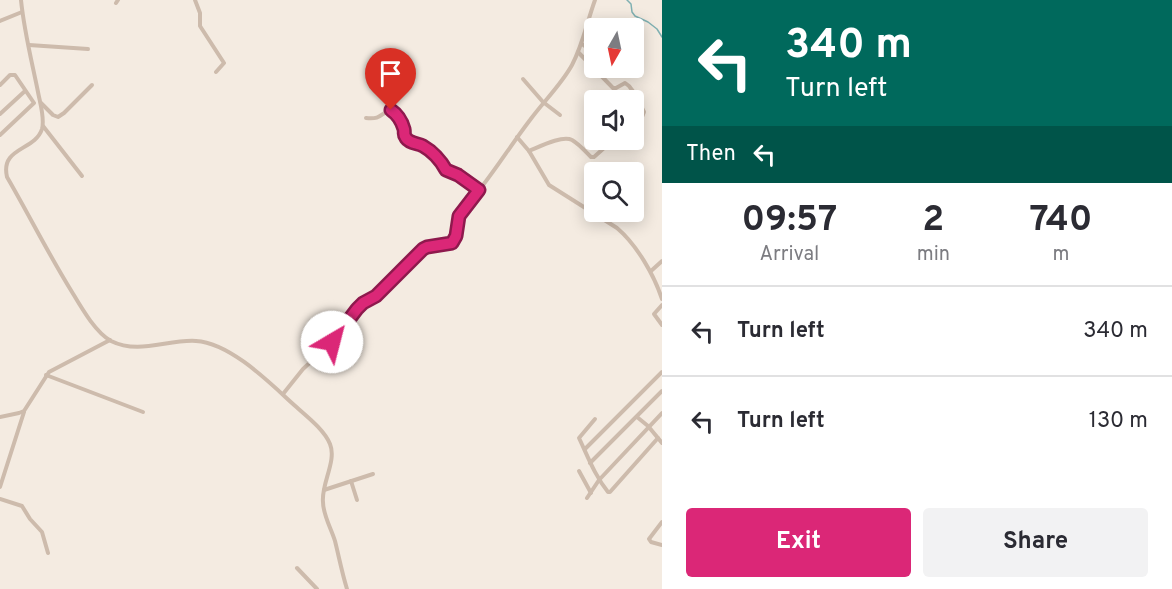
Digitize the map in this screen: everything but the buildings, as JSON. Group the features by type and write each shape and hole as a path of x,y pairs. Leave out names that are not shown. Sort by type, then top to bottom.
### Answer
{"street":[{"path":"21,0 43,125 82,176"},
{"path":"195,0 200,13 201,26 224,63 216,72"},
{"path":"590,18 595,0"},
{"path":"0,21 22,12"},
{"path":"283,394 303,369 332,342 357,309 376,296 423,249 452,243 456,236 459,216 543,102 566,76 584,37"},
{"path":"28,45 88,49"},
{"path":"578,52 614,88 624,83 632,90"},
{"path":"0,85 14,74 33,102"},
{"path":"523,79 543,102 560,115"},
{"path":"39,100 53,115 58,117 92,85"},
{"path":"0,114 25,91"},
{"path":"0,135 33,102 39,100"},
{"path":"0,103 5,109"},
{"path":"366,118 376,119 392,110 403,127 407,140 423,146 442,163 446,170 458,175 479,190"},
{"path":"43,125 39,135 13,153 4,166 56,267 76,299 95,326 110,340 130,347 186,341 209,342 217,345 250,366 317,426 329,442 331,449 323,504 347,589"},
{"path":"517,137 549,184 622,232 651,271 662,299"},
{"path":"529,152 557,140 568,139 591,157 602,150"},
{"path":"651,271 662,261"},
{"path":"662,305 654,314 662,326"},
{"path":"0,488 24,411 46,375 110,340"},
{"path":"585,449 662,372"},
{"path":"46,375 143,412"},
{"path":"590,463 662,392"},
{"path":"0,417 24,411"},
{"path":"587,498 599,480 648,426 661,416"},
{"path":"637,417 662,443"},
{"path":"595,418 579,437 590,463 607,492 610,492 658,438"},
{"path":"579,471 591,493"},
{"path":"324,490 373,474"},
{"path":"351,480 357,500"},
{"path":"0,499 22,506 42,532 48,553"},
{"path":"662,522 649,538 651,542 662,545"},
{"path":"297,568 316,589"}],"waterway":[{"path":"627,0 635,16 648,22 657,29 662,37"}],"route":[{"path":"332,342 357,309 376,296 423,249 452,243 456,236 459,216 479,190 458,175 446,170 442,163 423,146 407,140 399,118 391,110"}]}
